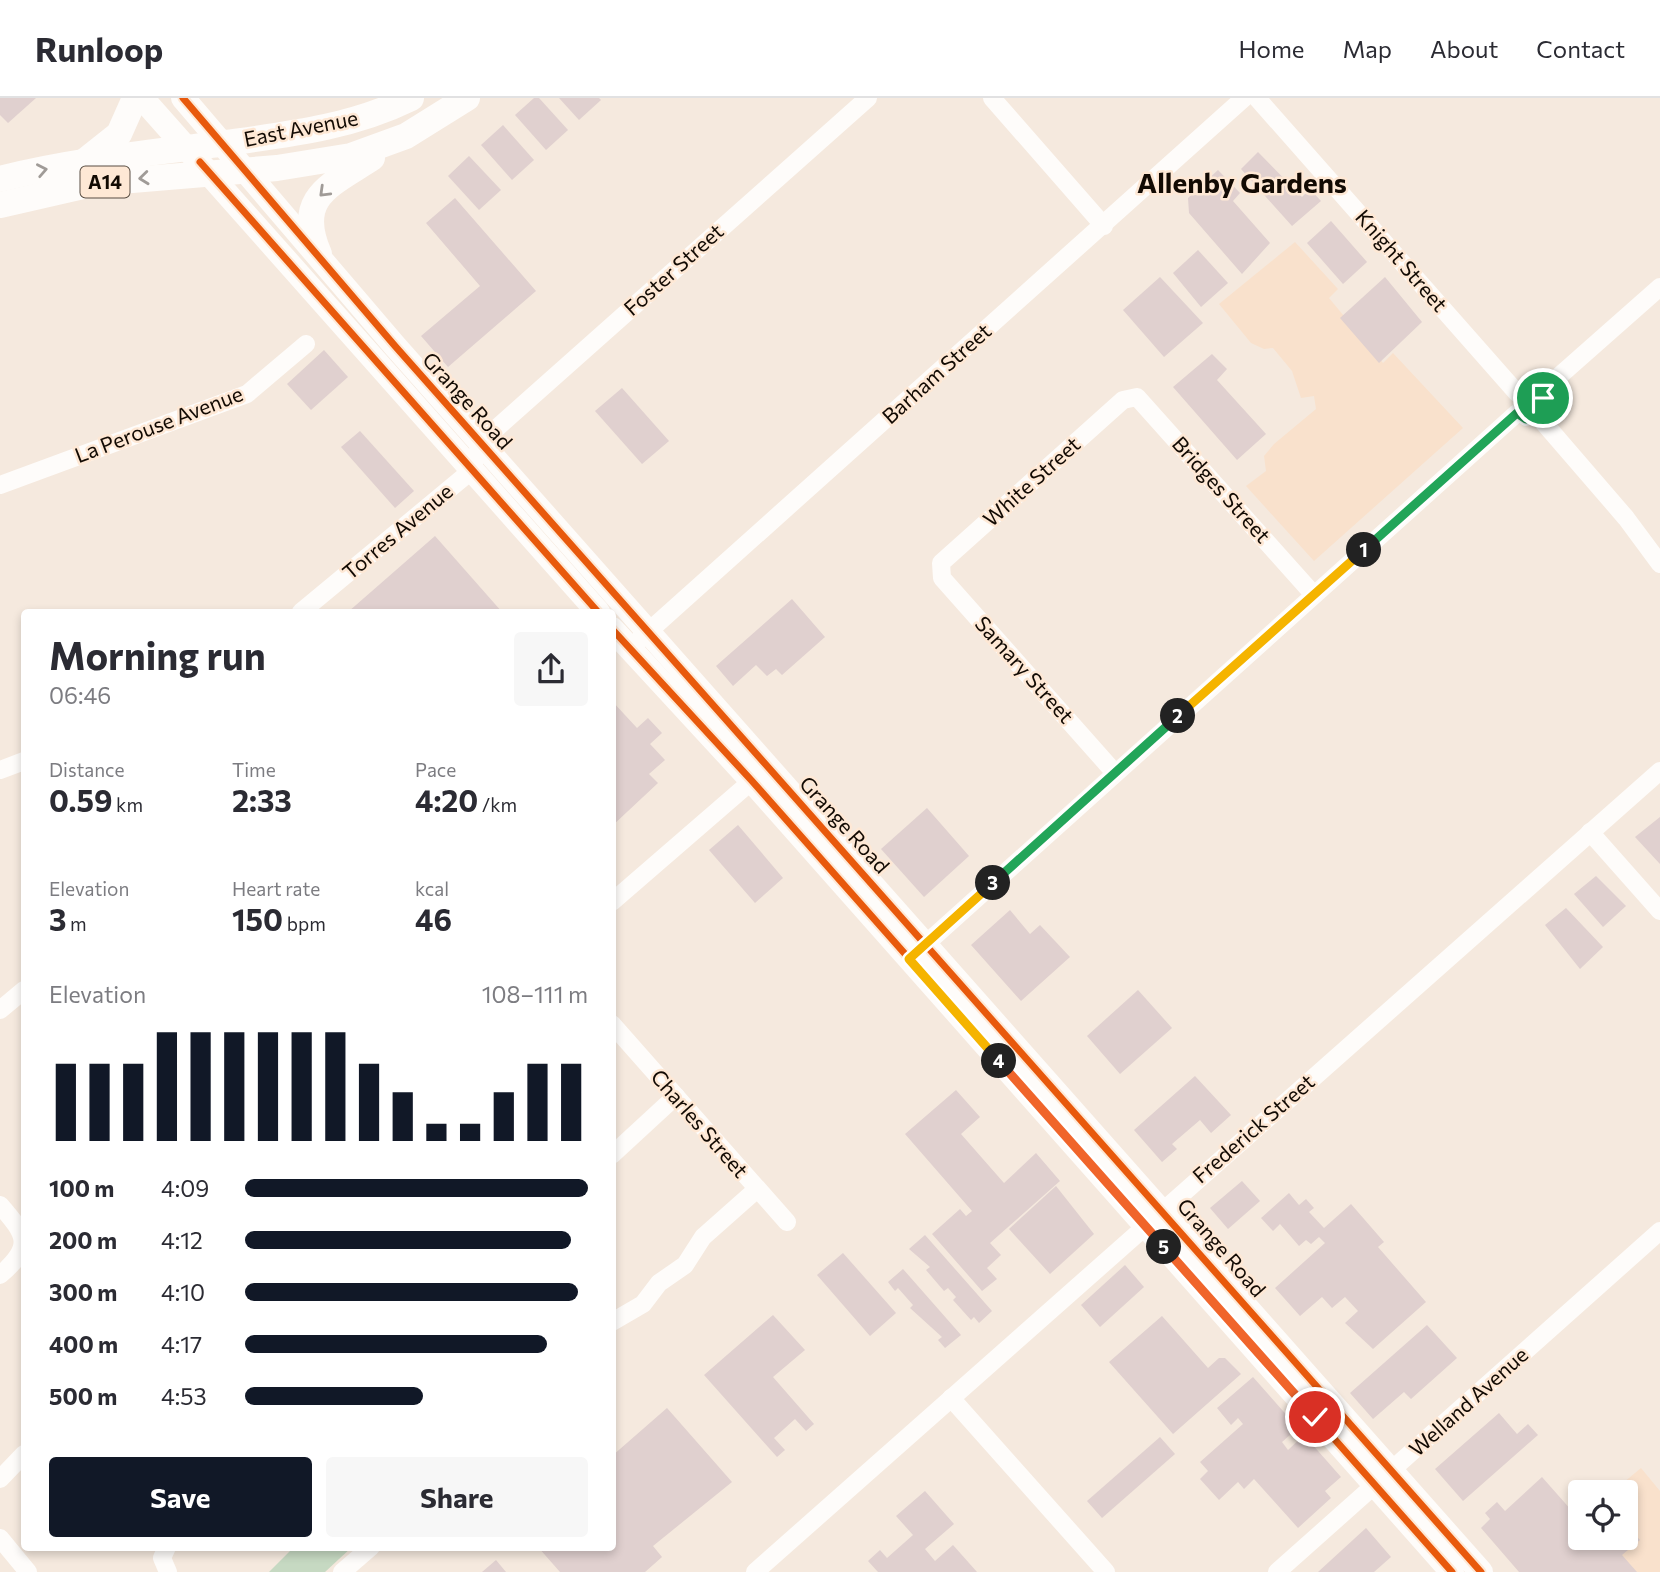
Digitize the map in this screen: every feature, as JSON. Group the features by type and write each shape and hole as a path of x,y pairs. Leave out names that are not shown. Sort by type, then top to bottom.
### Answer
{"main road":[{"path":"85,161 119,134 135,98"},
{"name":"Grange Road","path":"142,98 595,609"},
{"name":"Grange Road","path":"183,98 649,631 760,774 918,951 1164,1210 1383,1478 1452,1572"},
{"name":"East Avenue","path":"200,162 235,158 377,114 411,98"},
{"name":"East Avenue","path":"200,162 235,158 351,156 400,139 467,98"},
{"path":"319,254 310,216 319,194 400,139"},
{"name":"A14","path":"0,179 85,161 200,162"},
{"name":"A14","path":"0,205 96,183 172,175 200,162"},
{"name":"Grange Road","path":"616,633 760,774"},
{"name":"Grange Road","path":"918,951 1145,1226 1383,1478 1481,1572"}],"street":[{"name":"Foster Street","path":"481,442 868,98"},
{"path":"992,98 1104,226"},
{"name":"Barham Street","path":"630,648 1244,98"},
{"name":"Knight Street","path":"1257,98 1517,393"},
{"path":"1540,393 1660,287"},
{"name":"La Perouse Avenue","path":"0,485 247,394 306,344"},
{"path":"1530,388 1540,393 1544,404 1538,416 1526,419 1517,413 1513,404 1517,393 1530,388"},
{"name":"Bridges Street","path":"1123,400 1137,397 1314,594"},
{"name":"White Street","path":"941,563 1123,400"},
{"path":"918,951 1517,413"},
{"path":"1538,416 1626,518 1660,564"},
{"name":"Torres Avenue","path":"306,609 471,471 481,442"},
{"name":"Samary Street","path":"941,563 942,578 1115,773"},
{"path":"0,770 21,762"},
{"name":"Frederick Street","path":"755,1572 1660,771"},
{"path":"616,899 760,774"},
{"path":"1590,832 1660,911"},
{"path":"0,1010 21,992"},
{"name":"Charles Street","path":"616,1028 787,1222"},
{"path":"616,1151 676,1096"},
{"path":"616,1320 643,1304 659,1283 685,1265 703,1237 756,1189"},
{"path":"0,1205 21,1234"},
{"name":"Welland Avenue","path":"1277,1572 1660,1231"},
{"path":"0,1275 21,1252"},
{"path":"951,1398 1106,1572"},
{"path":"0,1479 21,1457"},
{"path":"0,1538 28,1572"},
{"path":"165,1551 162,1559 168,1572"},
{"path":"342,1572 366,1551"}],"shaded area":[{"path":"1295,242 1338,289 1329,298 1383,363 1393,353 1463,428 1314,561 1246,486 1266,471 1264,456 1274,444 1316,409 1314,396 1301,398 1292,371 1273,348 1264,349 1251,343 1219,304"},
{"path":"1641,1468 1660,1491 1660,1572 1520,1572 1568,1530 1568,1550 1638,1550 1638,1480 1627,1480"}],"green space":[{"path":"290,1551 348,1551 325,1572 269,1572"}],"building":[{"path":"0,98 36,98 8,123 0,115"},
{"path":"534,98 539,98 568,130 546,150 515,115"},
{"path":"559,98 599,98 601,100 579,120"},
{"path":"503,125 534,160 512,180 481,145"},
{"path":"1258,152 1302,197 1310,189 1321,201 1292,226 1241,169"},
{"path":"469,156 501,190 479,210 448,176"},
{"path":"1218,170 1240,193 1233,201 1270,243 1242,274 1189,213 1188,198"},
{"path":"455,198 536,291 448,367 421,336 480,286 426,223"},
{"path":"1331,221 1367,262 1343,284 1307,243"},
{"path":"1198,250 1228,283 1201,307 1173,273"},
{"path":"1160,277 1203,323 1164,357 1123,310"},
{"path":"1385,277 1422,322 1379,363 1340,318"},
{"path":"324,350 348,377 311,410 287,384"},
{"path":"1212,354 1227,369 1217,380 1266,434 1237,460 1173,387"},
{"path":"622,388 669,441 642,464 595,411"},
{"path":"360,431 414,491 395,508 341,447"},
{"path":"435,536 499,609 351,609"},
{"path":"792,599 825,637 782,675 776,669 767,676 756,665 733,686 716,666"},
{"path":"616,705 637,728 648,718 662,733 650,744 665,760 649,774 658,783 616,822"},
{"path":"927,808 969,856 924,897 881,849"},
{"path":"1660,817 1660,864 1635,837"},
{"path":"738,825 783,878 755,903 709,850"},
{"path":"1596,876 1626,906 1603,927 1574,894"},
{"path":"1566,908 1603,947 1580,969 1545,925"},
{"path":"1010,910 1030,934 1040,925 1070,957 1021,1001 971,945"},
{"path":"1138,990 1172,1028 1120,1074 1087,1036"},
{"path":"1195,1076 1231,1115 1211,1133 1200,1120 1172,1144 1177,1149 1162,1162 1134,1130"},
{"path":"956,1090 980,1117 961,1134 1004,1183 1036,1153 1060,1181 990,1243 1001,1255 987,1268 997,1279 982,1291 932,1234 960,1209 966,1216 972,1211 905,1134"},
{"path":"1242,1181 1260,1201 1228,1229 1210,1208"},
{"path":"1056,1186 1094,1234 1050,1274 1009,1229"},
{"path":"1289,1193 1299,1205 1306,1199 1314,1208 1309,1212 1324,1228 1351,1204 1384,1242 1378,1247 1426,1302 1373,1349 1345,1323 1358,1311 1345,1297 1332,1308 1322,1297 1300,1316 1275,1288 1325,1243 1319,1237 1311,1244 1306,1240 1299,1246 1280,1224 1273,1231 1261,1218"},
{"path":"925,1235 992,1311 979,1323 974,1317 971,1320 953,1300 956,1297 948,1288 944,1291 926,1270 930,1267 909,1249"},
{"path":"843,1253 896,1313 870,1336 817,1275"},
{"path":"1125,1265 1144,1287 1100,1327 1081,1305"},
{"path":"903,1269 961,1335 945,1348 938,1340 942,1337 910,1308 913,1305 898,1288 895,1291 888,1282"},
{"path":"773,1315 805,1350 773,1377 814,1424 806,1431 795,1419 774,1438 785,1450 777,1457 704,1375"},
{"path":"1162,1316 1208,1368 1219,1358 1225,1358 1241,1374 1173,1434 1109,1362"},
{"path":"1427,1325 1457,1358 1411,1399 1404,1392 1373,1419 1350,1393"},
{"path":"1253,1377 1298,1428 1282,1442 1288,1450 1304,1435 1341,1477 1325,1491 1331,1498 1298,1528 1254,1479 1244,1489 1238,1482 1219,1500 1200,1479 1208,1471 1200,1462 1243,1424 1238,1418 1231,1425 1217,1408"},
{"path":"667,1408 732,1482 653,1546 662,1557 645,1572 560,1572 542,1551 616,1551 616,1453"},
{"path":"1499,1413 1517,1434 1528,1424 1538,1435 1463,1501 1435,1469"},
{"path":"1160,1437 1175,1454 1102,1518 1087,1501"},
{"path":"1542,1477 1568,1506 1568,1550 1628,1550 1622,1555 1637,1572 1519,1572 1481,1528 1490,1519 1485,1513 1497,1502 1505,1511"},
{"path":"925,1491 954,1524 925,1549 935,1561 953,1545 977,1572 878,1572 868,1561 880,1550 887,1558 913,1535 896,1516"},
{"path":"1366,1528 1391,1557 1374,1572 1318,1572"},
{"path":"496,1560 506,1572 482,1572"}],"cycle path":[{"path":"183,98 395,346 1481,1572"},
{"path":"200,162 595,609"},
{"path":"616,633 752,781 1452,1572"}],"district":[{"name":"Allenby Gardens","path":"1242,183"}],"route":[{"path":"1315,1417 909,959 1517,413 1526,419 1540,414 1543,410 1543,398"}]}
